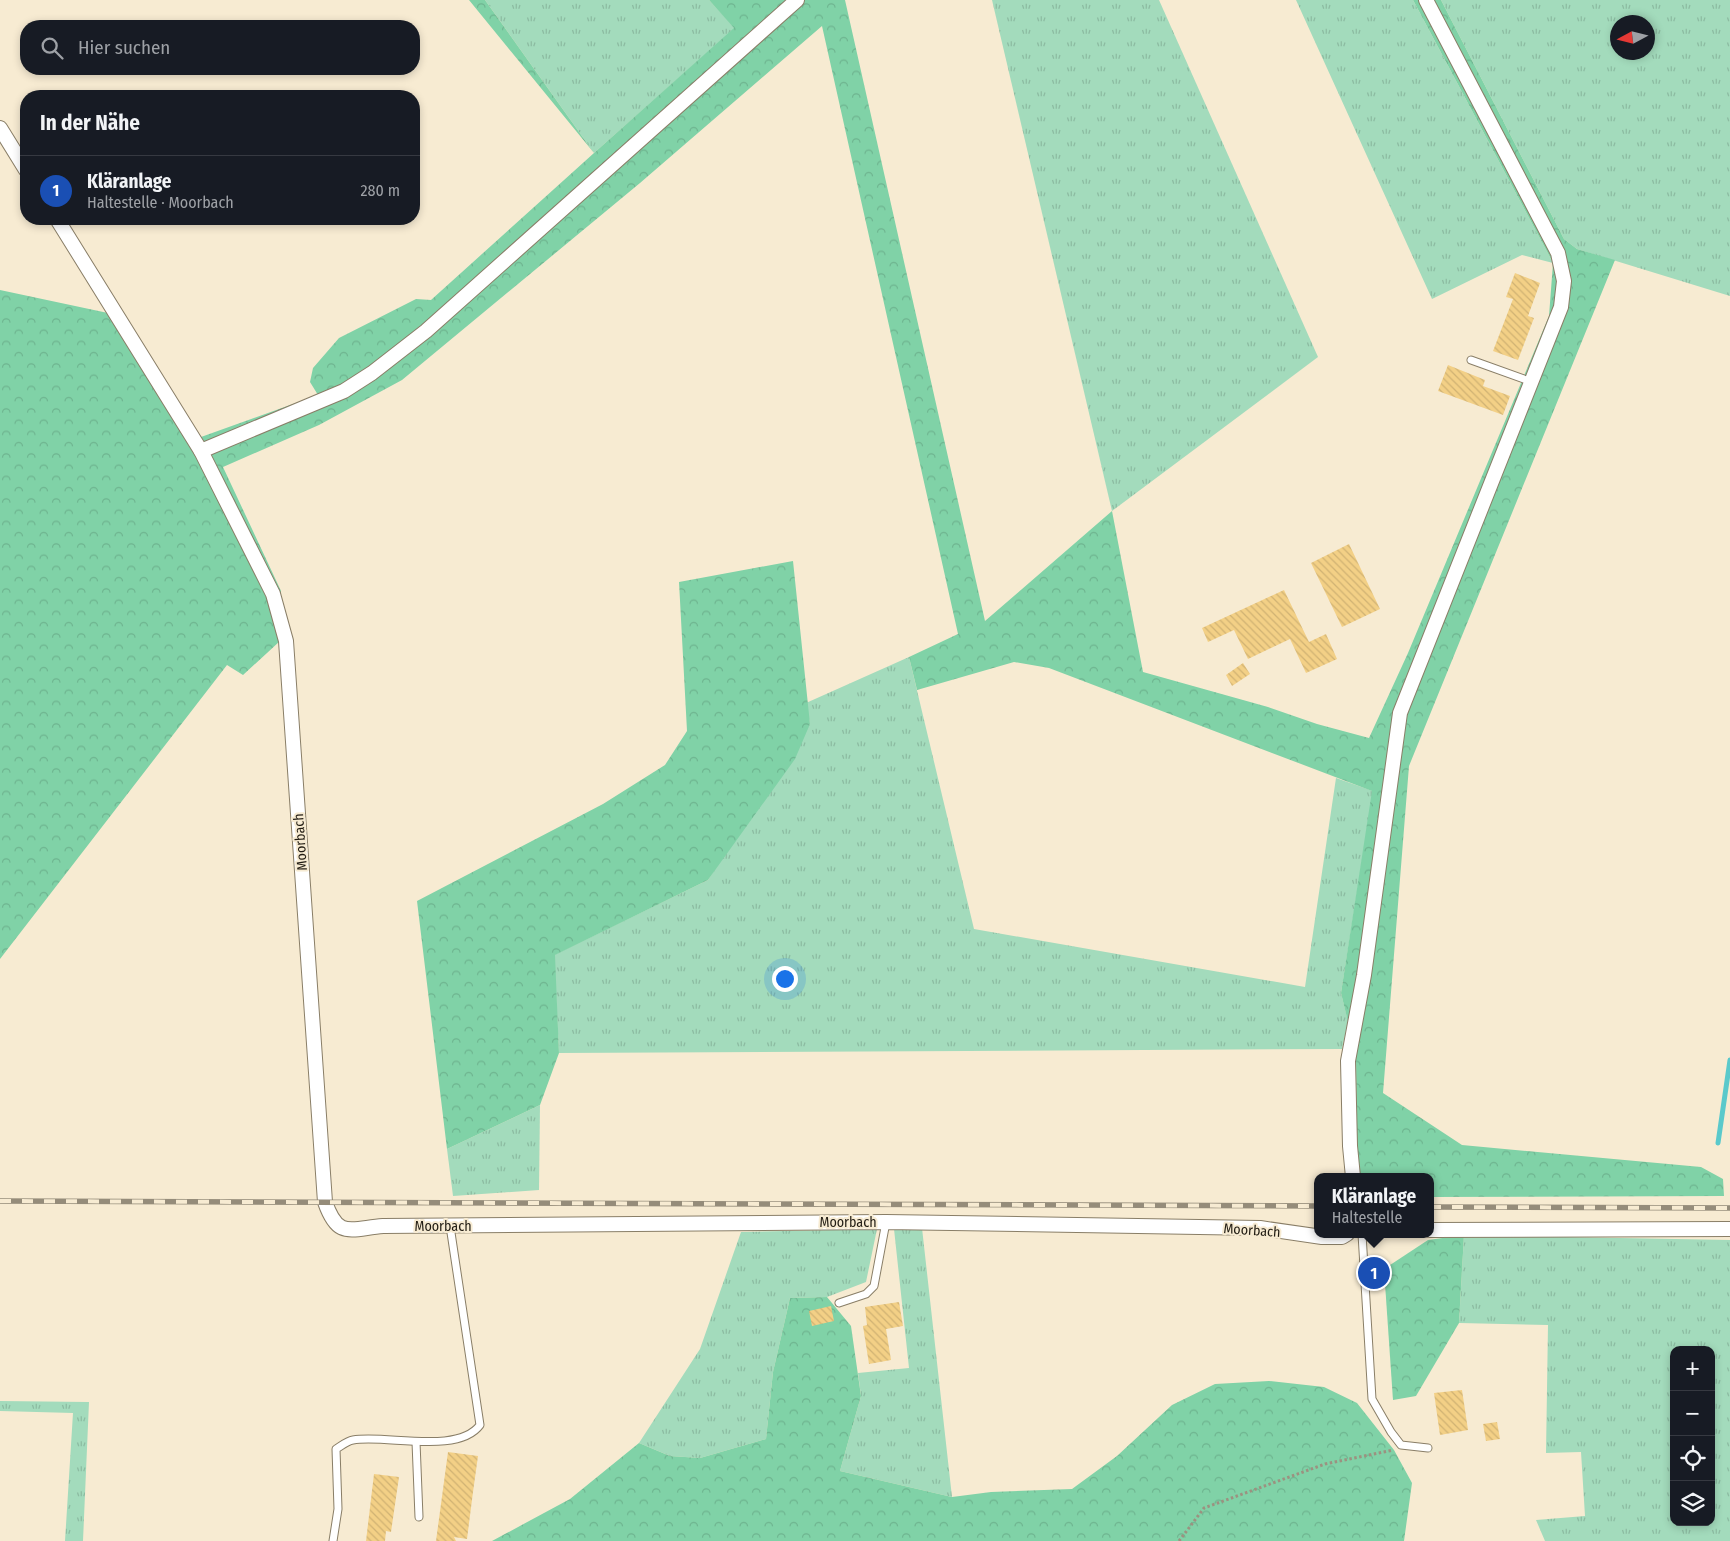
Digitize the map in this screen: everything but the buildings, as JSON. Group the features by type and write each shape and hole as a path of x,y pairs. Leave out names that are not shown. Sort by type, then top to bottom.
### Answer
{"street":[{"path":"202,450 344,390 372,374 426,331 797,0"},
{"path":"1353,1173 1348,1061 1364,975 1400,713 1561,307 1564,281 1558,253 1426,0"},
{"path":"0,128 20,160"},
{"name":"Moorbach","path":"60,225 202,450 274,594 286,641 324,1202 331,1220 337,1227 350,1230 382,1226 886,1222 1260,1228 1314,1236"},
{"path":"1434,1230 1730,1229"}],"lane":[{"path":"1471,360 1532,382"},
{"path":"839,1303 866,1294 874,1286 886,1222"},
{"path":"333,1541 338,1509 336,1449 352,1440 416,1442 463,1438 474,1433 480,1425 450,1226"},
{"path":"1362,1238 1372,1399 1391,1432 1401,1445 1428,1448"},
{"path":"416,1442 419,1518"}],"path":[{"path":"1179,1541 1204,1508 1325,1464 1394,1450 1391,1432"}],"green space":[{"path":"469,0 485,0 594,153"},
{"path":"485,0 709,0 735,28 594,153"},
{"path":"709,0 845,0 985,621 1112,511 1143,672 1369,738 1408,653 1549,316 1553,263 1413,0 1441,0 1564,239 1577,249 1615,260 1409,766 1383,1093 1462,1145 1701,1167 1723,1179 1724,1196 1434,1197 1434,1173 1357,1173 1356,1055 1341,993 1372,791 1049,668 1014,662 917,690 909,657 958,634 822,26 640,183 402,380 319,425 223,467 281,591 280,641 243,675 227,665 0,959 0,290 122,316 201,437 318,395 310,382 313,368 339,338 416,299 431,300 734,28"},
{"path":"992,0 1159,0 1318,357 1112,511"},
{"path":"1296,0 1413,0 1553,263 1522,255 1432,299"},
{"path":"1441,0 1730,0 1730,296 1577,249 1564,239"},
{"path":"793,561 810,724 795,759 708,880 555,955 559,1053 540,1105 447,1149 417,901 603,804 665,765 687,731 679,582"},
{"path":"909,657 974,929 1305,987 1336,778 1373,791 1341,993 1348,1021 1342,1049 559,1053 554,955 708,880 810,724 806,703"},
{"path":"540,1105 539,1190 453,1196 447,1149"},
{"path":"922,1228 952,1497 840,1471 861,1396 858,1373 909,1368 894,1229"},
{"path":"877,1229 866,1282 827,1297 790,1298 773,1372 766,1439 700,1458 670,1456 639,1443 700,1349 741,1232"},
{"path":"1464,1235 1730,1240 1730,1541 1545,1541 1536,1520 1585,1516 1581,1452 1546,1453 1548,1325 1459,1323"},
{"path":"1464,1235 1459,1323 1416,1396 1393,1400 1384,1269 1428,1240"},
{"path":"827,1297 851,1326 861,1396 840,1471 952,1497 991,1492 1072,1489 1117,1456 1172,1405 1215,1384 1269,1381 1324,1387 1357,1403 1394,1450 1412,1483 1404,1541 492,1541 570,1499 639,1443 670,1456 700,1458 766,1439 773,1372 790,1298"},
{"path":"0,1401 89,1402 83,1541 65,1541 73,1413 0,1411"}],"waterway":[{"name":"Moorbach","path":"1718,1143 1730,1060"}],"railway":[{"path":"0,1201 1314,1206"},
{"path":"1434,1207 1730,1208"}],"place":[{"name":"Kläranlage","path":"1374,1273"}]}
